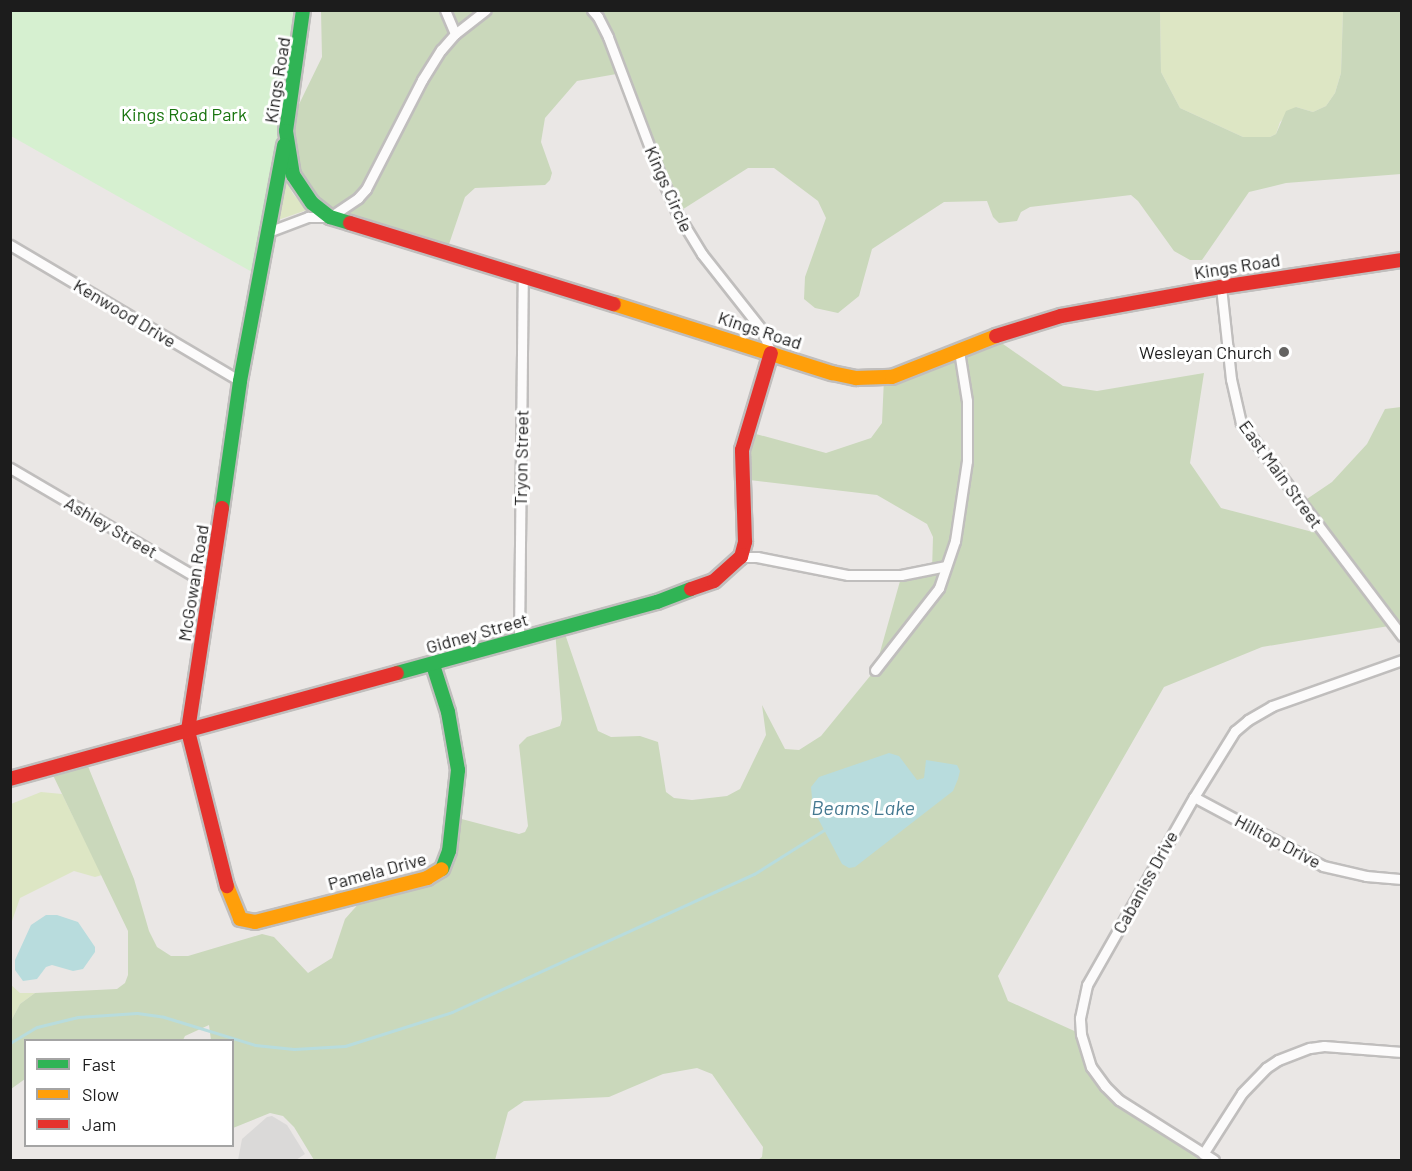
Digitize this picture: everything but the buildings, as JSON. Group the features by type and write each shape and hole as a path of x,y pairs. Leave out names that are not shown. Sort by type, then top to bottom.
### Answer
{"street":[{"name":"Kings Road","path":"303,10 302,32 286,131 293,175 306,196 330,217 771,352 832,373 875,379 912,370 993,337 1061,316 1221,287 1401,260"},
{"path":"445,10 455,34"},
{"path":"268,232 308,217 330,217 358,198 366,189 422,80 455,34 486,10"},
{"name":"Kings Circle","path":"592,10 608,37 677,213 702,254 762,330 771,352"},
{"name":"McGowan Road","path":"255,922 238,917 230,899 188,731 240,381 286,131"},
{"name":"Kenwood Drive","path":"10,245 240,381"},
{"name":"Tryon Street","path":"519,640 524,276"},
{"name":"East Main Street","path":"1221,287 1231,379 1241,423 1401,636"},
{"path":"875,670 939,588 955,541 967,461 966,401 959,351"},
{"path":"771,352 742,450 741,479 745,525 741,557 757,557 848,575 901,575 946,566"},
{"name":"Ashley Street","path":"10,468 211,586"},
{"name":"Gidney Street","path":"10,779 678,596 727,573 741,557"},
{"name":"Cabaniss Drive","path":"1214,1161 1119,1100 1092,1067 1081,1034 1080,1018 1087,985 1194,796 1235,731 1258,713 1401,660"},
{"name":"Pamela Drive","path":"255,922 427,878 442,870 451,840 458,770 448,712 433,664"},
{"name":"Hilltop Drive","path":"1194,796 1323,866 1352,874 1401,879"},
{"path":"1203,1154 1248,1085 1278,1060 1303,1050 1324,1046 1401,1052"}],"green space":[{"name":"Kings Road Park","path":"11,11 303,11 259,276 11,136"},
{"path":"321,11 1160,11 1161,72 1180,108 1243,137 1270,137 1276,134 1286,111 1296,107 1313,112 1326,106 1335,93 1341,73 1343,11 1401,11 1401,174 1286,183 1249,192 1202,260 1190,260 1174,251 1138,201 1131,195 1030,207 1021,212 1017,221 999,223 993,217 987,201 944,202 872,249 859,296 838,313 815,308 804,299 805,277 826,218 818,201 774,168 748,168 677,213 622,73 577,81 545,118 541,142 552,173 550,180 545,185 475,188 465,197 446,253 330,217 306,196 286,131 322,57"},
{"path":"1160,11 1343,11 1341,73 1335,93 1326,106 1313,112 1296,107 1280,122 1276,134 1270,137 1243,137 1180,108 1161,72"},
{"path":"282,173 293,194 307,210 275,221"},
{"path":"993,337 1063,386 1097,391 1204,373 1190,463 1221,508 1324,535 1301,503 1332,482 1367,444 1385,409 1401,407 1401,624 1262,647 1164,687 998,976 1008,1001 1081,1034 1085,1052 1106,1087 1214,1160 758,1160 762,1157 763,1147 712,1074 697,1068 663,1074 609,1097 524,1101 508,1112 495,1160 314,1160 294,1127 283,1116 270,1113 234,1128 234,1039 211,1039 209,1025 185,1036 184,1039 24,1039 24,1080 11,1089 11,1021 20,1004 35,993 117,989 125,983 128,975 128,931 50,769 85,759 134,879 149,931 157,947 171,956 188,956 262,934 274,937 308,973 332,958 345,919 368,893 434,876 454,817 519,834 525,832 528,826 519,745 527,737 560,726 562,719 555,630 563,628 598,731 611,737 640,736 658,742 666,792 674,798 692,800 727,796 740,789 766,735 762,705 785,749 799,750 821,736 875,670 902,574 932,570 933,537 927,524 877,495 741,479 745,431 826,453 871,438 882,423 884,378"},
{"path":"41,792 62,794 102,875 95,877 74,871 20,898 11,924 11,804"},
{"path":"10,984 20,993 35,993 20,1004 11,1021"}],"shaded area":[{"path":"272,1116 287,1125 305,1154 296,1160 238,1160 242,1139 267,1117"}],"water":[{"name":"Beams Lake","path":"889,753 899,756 917,780 924,778 926,760 957,765 960,771 958,779 953,791 855,867 849,868 842,864 813,809 811,787 819,777"},
{"path":"46,915 57,915 78,922 95,947 95,952 83,969 73,971 52,965 46,967 37,979 23,981 15,970 15,960 31,925"}],"waterway":[{"path":"10,1043 37,1027 78,1017 137,1013 164,1017 255,1045 294,1049 345,1046 452,1012 754,874 824,830"}],"traffic: fast":[{"path":"303,10 286,131 293,175 312,203 330,217 350,223"},
{"path":"222,508 240,381 284,145"},
{"path":"397,673 657,602 691,589"},
{"path":"433,665 448,712 458,770 449,851 442,869"}],"traffic: slow":[{"path":"614,304 832,373 856,378 892,377 996,336"},
{"path":"227,886 240,919 255,922 427,878 442,869"}],"traffic: jam":[{"path":"350,223 614,304"},
{"path":"996,336 1061,316 1221,287 1402,260"},
{"path":"691,589 714,581 741,557 745,542 742,450 771,353"},
{"path":"222,508 188,731 227,886"},
{"path":"10,779 397,673"}],"place":[{"name":"Wesleyan Church","path":"1284,352"}]}
